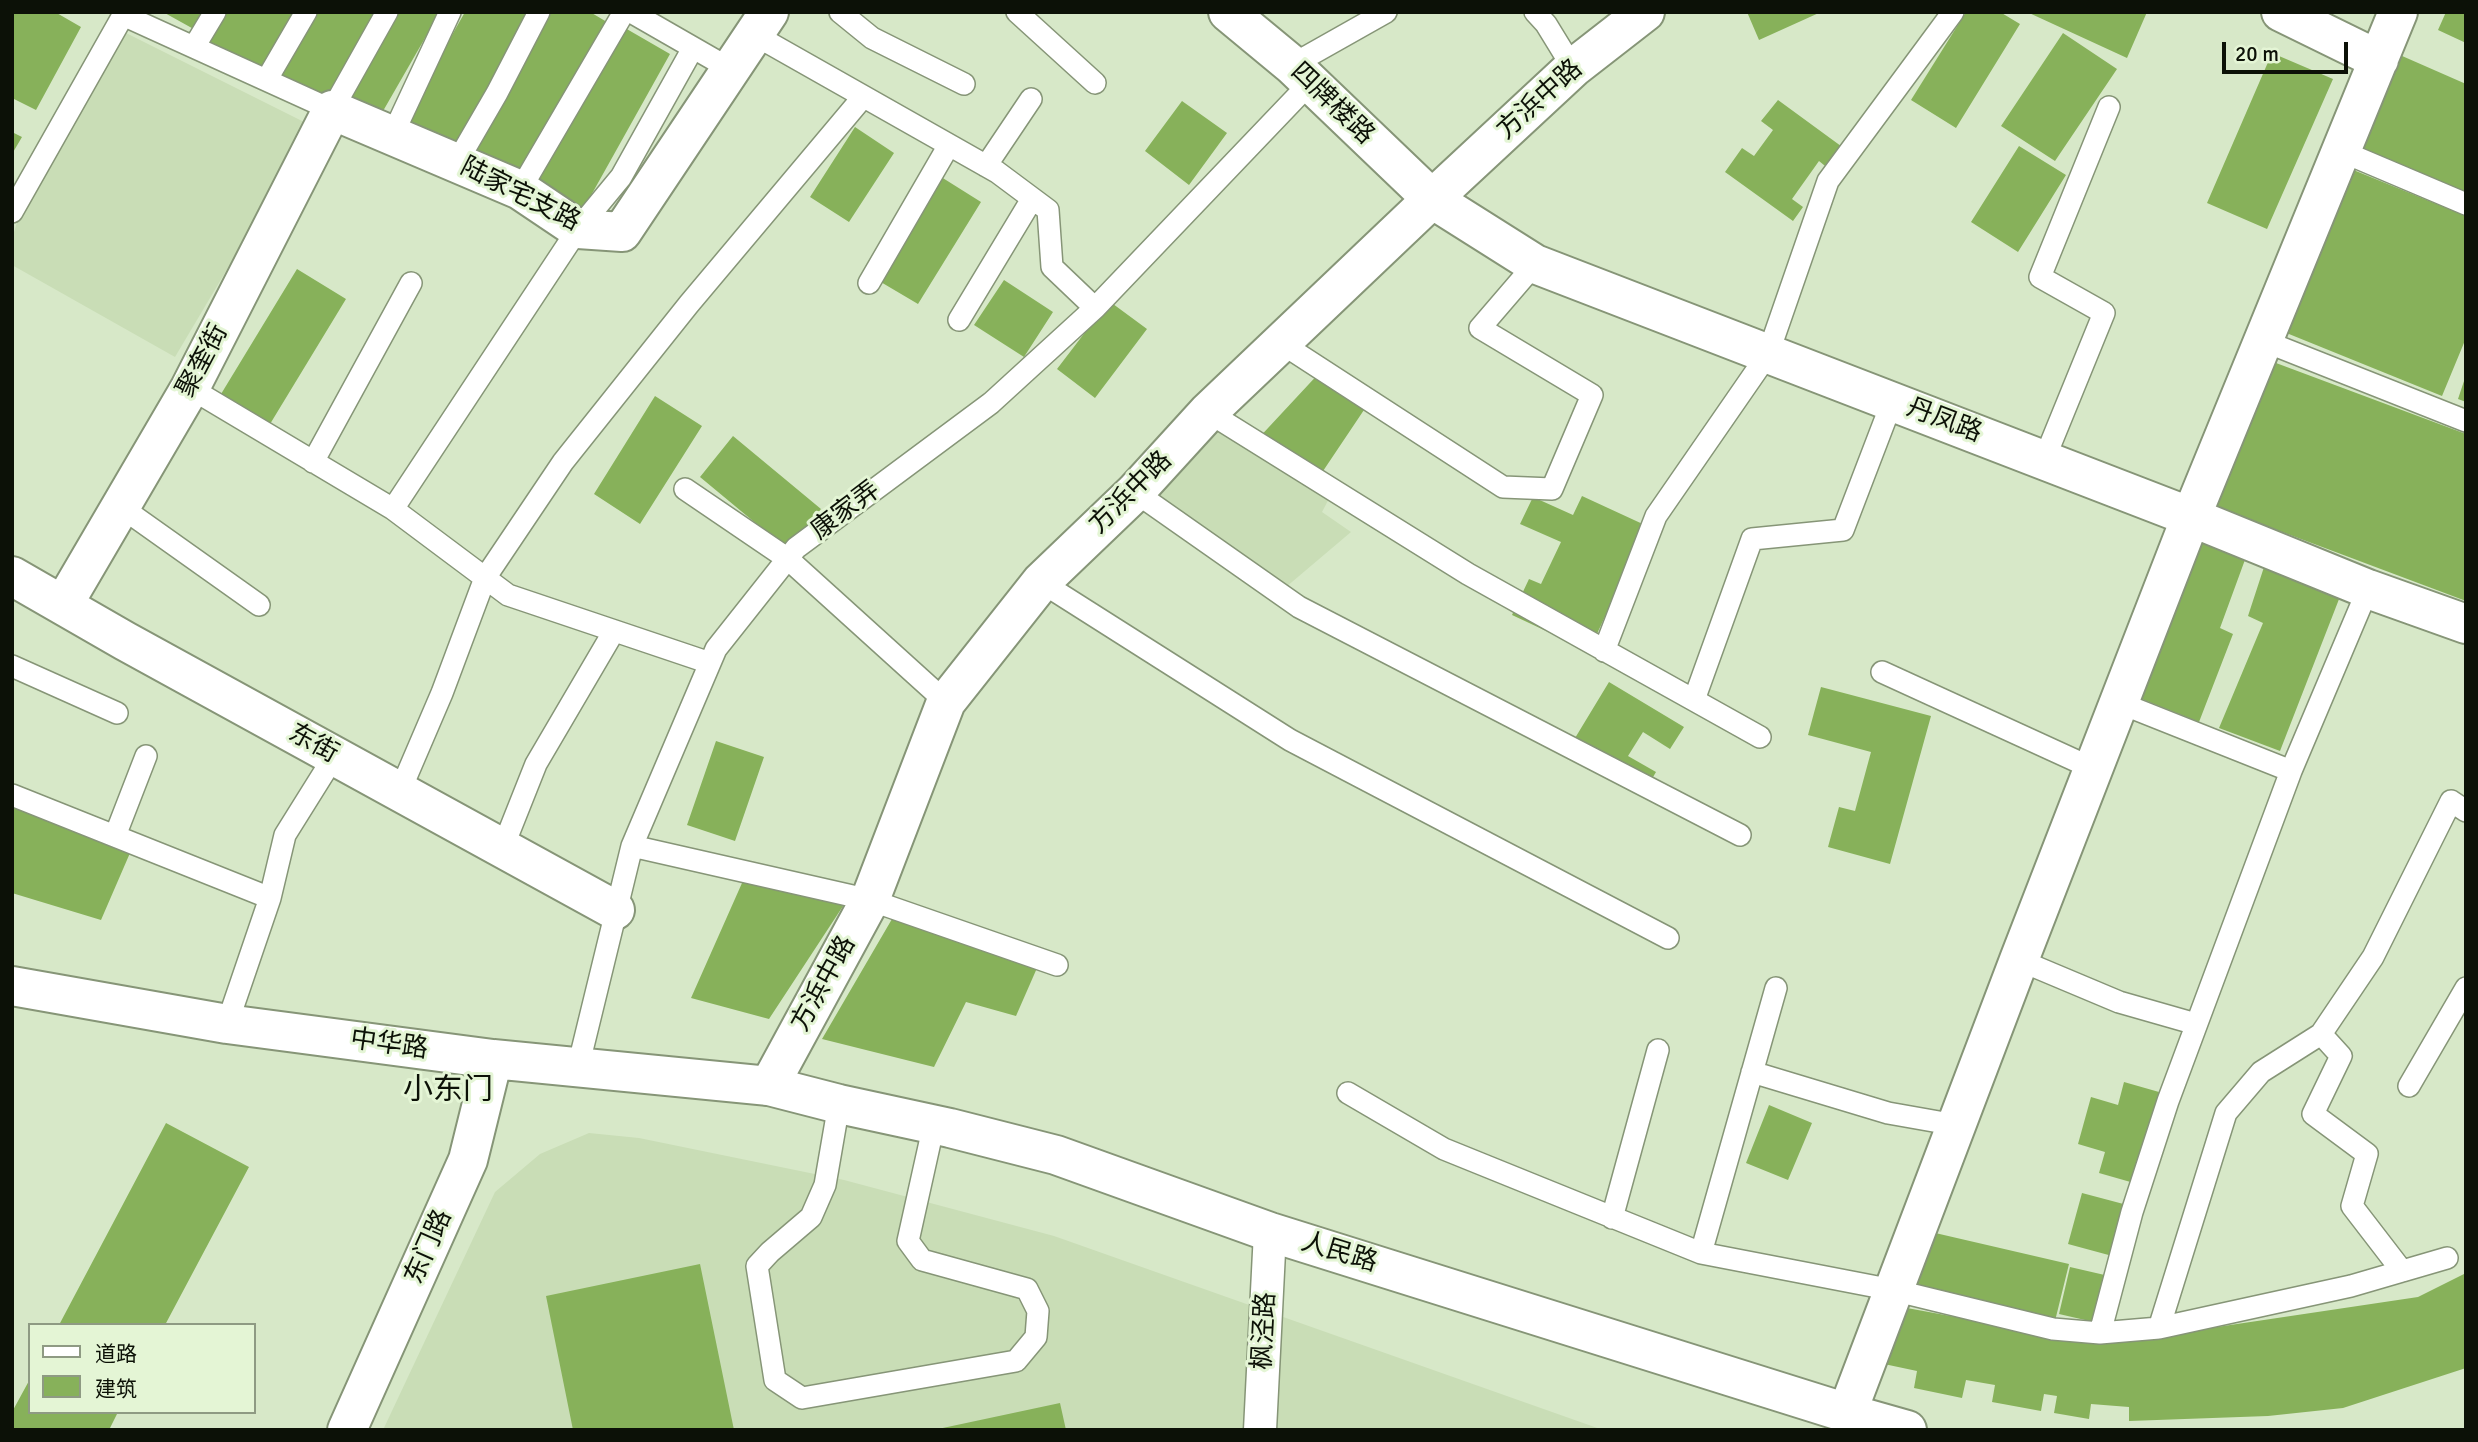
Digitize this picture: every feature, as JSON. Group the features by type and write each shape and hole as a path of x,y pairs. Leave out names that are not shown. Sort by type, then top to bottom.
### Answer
{"street":[{"name":"四牌楼路","path":"1228,12 1301,74 1432,199"},
{"path":"2281,12 2379,60"},
{"path":"1847,1413 2191,517 2398,12"},
{"name":"方浜中路","path":"769,1086 870,900 946,702 1041,582 1135,492 1208,412 1432,199 1573,68 1639,14"},
{"name":"陆家宅支路","path":"332,110 520,190 578,229 622,232 762,24"},
{"name":"聚奎街","path":"63,605 190,388 332,110"},
{"name":"丹凤路","path":"1432,199 1535,264 2045,460 2368,589 2466,624"},
{"name":"东街","path":"12,576 615,910"},
{"name":"中华路","path":"12,986 227,1024 493,1059 769,1086"},
{"name":"东门路","path":"348,1430 468,1160 493,1059"},
{"name":"人民路","path":"769,1086 1056,1155 1270,1232 1907,1430"},
{"name":"枫泾路","path":"1260,1430 1270,1232"}],"lane":[{"path":"194,47 215,12"},
{"path":"267,79 306,12"},
{"path":"12,212 124,14 332,110 387,12"},
{"path":"393,134 450,12"},
{"path":"457,162 539,12"},
{"path":"520,190 624,12"},
{"path":"631,12 732,70"},
{"path":"840,12 872,38 964,84"},
{"path":"1017,12 1095,83"},
{"name":"康家弄","path":"578,1067 632,846 716,649 796,548 991,403 1095,308 1301,74 1386,12"},
{"path":"1535,12 1546,24 1573,68"},
{"path":"1604,651 1656,516 1768,354 1828,181 1953,12"},
{"path":"762,24 863,97 986,166 1048,210 1052,267 1095,308"},
{"path":"393,509 578,229 621,177 693,48"},
{"path":"400,791 442,694 485,578 563,462 689,304 863,97"},
{"path":"986,166 1031,99"},
{"path":"2045,460 2105,313 2040,277 2109,107"},
{"path":"869,283 949,145"},
{"path":"2341,151 2466,204"},
{"path":"958,320 1032,199"},
{"path":"1281,343 1503,487 1552,489 1592,395 1480,328 1535,264"},
{"path":"313,462 411,283"},
{"path":"2264,341 2466,421"},
{"path":"190,388 393,509 508,595 710,663"},
{"path":"1694,701 1752,539 1843,530 1892,402"},
{"path":"1208,412 1468,574 1760,737"},
{"path":"685,489 788,559 946,702"},
{"path":"1135,492 1299,607 1740,835"},
{"path":"121,507 259,605"},
{"path":"1041,582 1290,740 1668,938"},
{"path":"2100,1333 2132,1212 2196,1024 2291,771 2368,589"},
{"path":"503,847 536,764 614,631"},
{"path":"12,666 117,713"},
{"path":"1881,672 2094,769"},
{"path":"2120,703 2291,771"},
{"path":"227,1024 270,898 285,835 335,755"},
{"path":"115,836 146,756"},
{"path":"12,795 270,898"},
{"path":"2159,1328 2226,1113 2261,1072 2321,1034 2373,957 2451,802 2466,811"},
{"path":"632,846 870,900 1057,965"},
{"path":"2019,960 2119,1002 2196,1024"},
{"path":"1701,1253 1776,988"},
{"path":"2409,1086 2466,988"},
{"path":"2321,1034 2341,1056 2313,1114 2367,1154 2351,1206 2402,1271"},
{"path":"1612,1218 1658,1050"},
{"path":"1752,1072 1888,1112 1956,1125"},
{"path":"1348,1093 1444,1149 1701,1253 1893,1290 2053,1329 2100,1333 2159,1328 2351,1286 2447,1258"},
{"path":"839,1104 825,1185 811,1217 757,1266 775,1380 802,1398 1016,1361 1036,1336 1038,1311 1027,1289 922,1260 908,1241 934,1124"}],"shaded area":[{"path":"126,33 312,126 175,357 12,265 12,239 18,219"},
{"path":"1208,412 1333,491 1322,512 1351,532 1279,593 1135,492"},
{"path":"589,1133 639,1138 844,1180 1054,1236 1603,1430 383,1430 495,1192 540,1154"}],"building":[{"path":"12,12 55,12 81,27 36,110 12,98"},
{"path":"163,12 211,12 199,32"},
{"path":"221,12 300,12 264,74 205,40"},
{"path":"316,12 440,12 379,118 332,110 278,79"},
{"path":"465,12 536,12 457,150 404,120"},
{"path":"548,12 590,12 612,25 524,180 469,149"},
{"path":"1747,12 1821,12 1759,40"},
{"path":"1966,12 2000,12 2020,24 1956,128 1911,100"},
{"path":"2027,12 2147,12 2127,58"},
{"path":"2446,12 2466,12 2466,43 2438,30"},
{"path":"625,28 670,54 584,208 538,182"},
{"path":"2063,33 2117,69 2055,161 2001,126"},
{"path":"2393,52 2466,84 2466,192 2353,144"},
{"path":"2272,53 2333,79 2267,229 2207,203"},
{"path":"1778,100 1845,149 1830,170 1819,161 1792,199 1803,207 1793,221 1725,172 1742,148 1754,156 1773,130 1761,121"},
{"path":"1182,101 1227,133 1189,185 1145,151"},
{"path":"855,127 894,153 849,222 810,197"},
{"path":"12,132 22,137 12,154"},
{"path":"2019,146 2066,175 2018,252 1971,222"},
{"path":"2351,169 2466,216 2466,338 2442,396 2284,332"},
{"path":"938,175 981,202 918,304 874,278"},
{"path":"297,269 346,299 267,429 218,399"},
{"path":"1004,280 1053,312 1024,357 974,325"},
{"path":"1109,301 1147,329 1095,398 1057,369"},
{"path":"2268,360 2466,434 2466,601 2213,506"},
{"path":"1322,370 1370,401 1317,480 1255,442"},
{"path":"2466,378 2466,402 2458,399"},
{"path":"655,396 702,426 640,524 594,494"},
{"path":"733,436 821,509 788,550 700,477"},
{"path":"1582,496 1647,526 1589,651 1512,615 1529,579 1541,584 1561,542 1520,524 1533,497 1573,515"},
{"path":"2201,542 2246,557 2220,628 2233,634 2199,722 2134,696"},
{"path":"2265,564 2341,594 2280,751 2219,728 2263,623 2248,616"},
{"path":"1609,682 1684,727 1670,749 1643,732 1628,756 1656,772 1643,794 1569,748"},
{"path":"1821,687 1931,716 1890,864 1828,847 1839,807 1855,811 1871,752 1808,735"},
{"path":"716,741 764,757 735,841 687,825"},
{"path":"12,804 130,853 101,920 12,893"},
{"path":"746,874 847,900 769,1019 691,998"},
{"path":"892,919 1037,968 1016,1016 966,1002 934,1067 822,1039"},
{"path":"2124,1082 2159,1092 2134,1183 2099,1173 2105,1152 2078,1144 2091,1097 2118,1105"},
{"path":"1769,1105 1812,1123 1788,1180 1746,1163"},
{"path":"166,1123 249,1167 166,1323 60,1323"},
{"path":"2082,1193 2131,1206 2116,1257 2068,1244"},
{"path":"1918,1229 2069,1264 2055,1321 1904,1285"},
{"path":"700,1264 734,1430 573,1430 546,1296"},
{"path":"2070,1267 2109,1276 2098,1323 2059,1314"},
{"path":"2466,1273 2466,1368 2343,1408 2268,1416 2129,1421 2129,1407 2091,1404 2089,1419 2054,1413 2057,1396 2044,1394 2041,1411 1992,1402 1995,1385 1966,1380 1962,1398 1914,1388 1917,1371 1884,1364 1896,1306 2103,1344 2418,1297"},
{"path":"28,1383 28,1414 117,1414 109,1430 12,1430 12,1412"},
{"path":"1060,1403 1066,1430 938,1430 938,1429"}],"district":[{"name":"小东门","path":"448,1091"}]}
